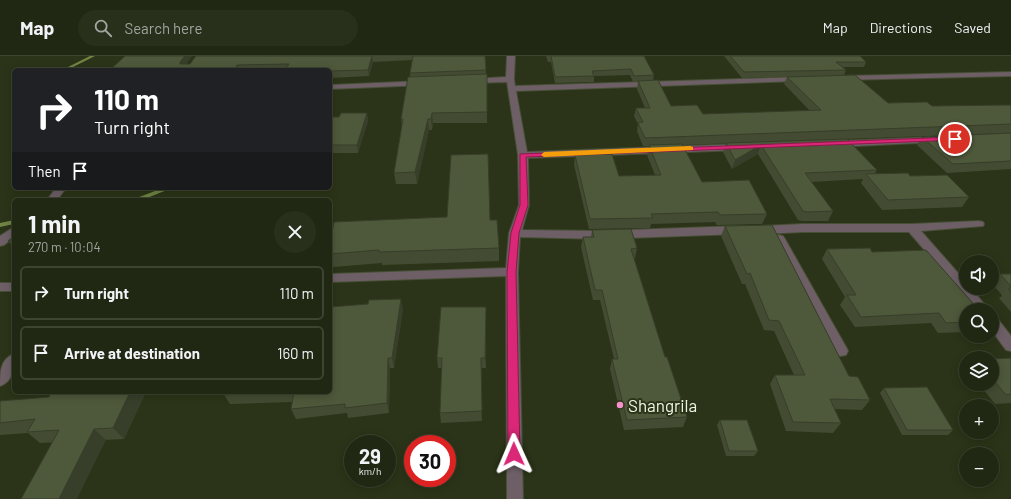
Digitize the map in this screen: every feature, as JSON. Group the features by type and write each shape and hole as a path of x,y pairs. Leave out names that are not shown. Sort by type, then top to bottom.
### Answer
{"street":[{"path":"511,56 510,79 523,155 524,205 515,233 512,272 515,499"},
{"path":"837,78 1011,74"},
{"path":"463,81 510,79"},
{"path":"512,89 806,79"},
{"path":"332,87 431,83"},
{"path":"828,144 948,139"},
{"path":"523,155 748,146"},
{"path":"54,198 60,190"},
{"path":"515,233 600,235 774,229 912,228 979,224"},
{"path":"912,228 977,303"},
{"path":"774,229 841,351"},
{"path":"0,242 12,233"},
{"path":"332,278 512,272"},
{"path":"0,287 12,287"},
{"path":"999,330 1011,346"},
{"path":"0,380 12,363"}],"building":[{"path":"125,56 185,56 180,64 190,64 196,56 372,56 368,70 332,71 332,68 286,68 289,64 237,65 236,68 112,68"},
{"path":"413,56 485,56 486,70 410,73"},
{"path":"551,56 644,56 654,75 634,76 631,69 592,71 594,76 555,77"},
{"path":"730,56 860,56 866,62 836,62 846,70 744,72"},
{"path":"487,74 487,112 432,113 431,119 428,119 415,172 394,173 408,77"},
{"path":"855,75 888,103 927,102 932,106 1011,105 1011,124 645,138 638,123 643,122 636,108 650,108 638,81 658,80 671,106 697,105 703,114 821,110 787,77"},
{"path":"341,113 367,113 357,145 332,145 332,117 339,117"},
{"path":"1011,133 1011,161 953,164 922,137"},
{"path":"847,139 877,170 805,173 833,211 807,212 803,211 761,145 735,160 726,143"},
{"path":"682,144 702,182 749,180 767,214 720,215 718,212 651,214 653,218 590,219 575,155 612,154 619,176 661,175 649,145"},
{"path":"488,154 490,220 497,220 499,248 379,252 379,250 332,254 332,232 334,222 447,217 451,155"},
{"path":"908,173 910,176 947,175 969,197 888,200 866,174"},
{"path":"772,225 849,376 858,377 870,400 830,399 841,423 793,422 775,375 805,375 779,321 769,320 750,273 747,274 725,226"},
{"path":"631,229 637,248 631,249 665,357 667,357 687,417 627,420 612,359 618,359 602,290 595,290 583,237 594,237 592,230"},
{"path":"870,248 872,252 926,250 959,287 959,295 966,295 973,303 959,303 959,322 946,323 939,313 861,317 847,295 856,295 827,249"},
{"path":"1000,274 1011,274 1011,293 1008,289 1010,289 1010,285"},
{"path":"401,299 392,358 388,358 387,403 345,408 345,404 291,409 294,394 332,394 332,307 368,304 369,300"},
{"path":"441,307 486,307 485,358 481,358 482,411 440,413 442,358 437,358"},
{"path":"1011,358 1011,394 1006,395 999,386 999,359"},
{"path":"927,387 953,430 907,430 884,388"},
{"path":"50,394 129,394 113,428 94,429 59,499 21,499 59,430 27,432 35,419 0,423 0,401 49,397"},
{"path":"224,394 247,394 224,395"},
{"path":"720,420 747,420 758,451 729,451"}],"waterway":[{"path":"68,68 93,56"},
{"path":"142,198 164,190"},
{"path":"0,225 12,222"}],"slow traffic":[{"path":"544,155 690,148"}],"place":[{"name":"Shangrila","path":"620,405"}],"route":[{"path":"514,454 512,272 515,233 524,205 523,155 955,139"}]}
